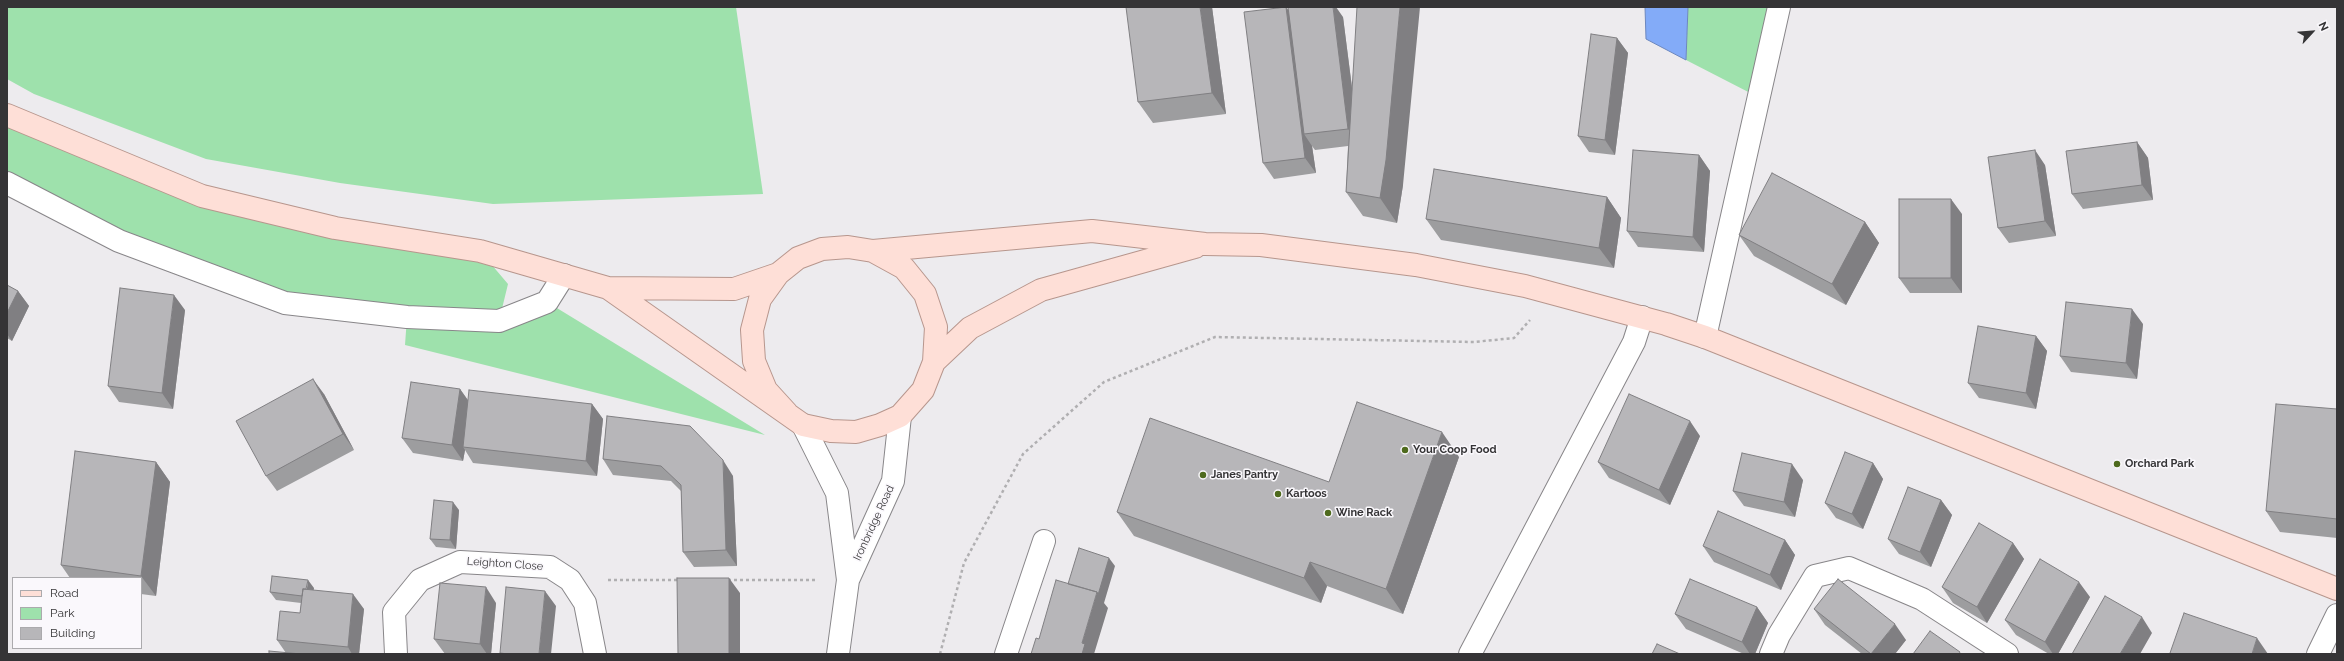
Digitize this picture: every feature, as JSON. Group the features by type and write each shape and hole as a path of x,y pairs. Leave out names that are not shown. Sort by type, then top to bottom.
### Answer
{"main road":[{"path":"7,115 202,196 335,228 480,250 608,288 734,288 778,274"},
{"path":"795,419 766,390 754,361 752,330 760,299 778,274 798,258 822,249 848,246 873,251 1092,231 1205,244 1261,245 1416,265 1526,286 1642,317 1705,337 2337,589"},
{"path":"934,362 970,328 1041,290 1205,244"},
{"path":"608,288 795,419 832,432 856,432 880,425 900,416 923,390 934,362 936,327 925,294 904,268 873,251"}],"street":[{"path":"1705,337 1779,7"},
{"path":"7,183 119,241 286,303 407,317 499,321 547,302 564,276"},
{"path":"1470,654 1634,342 1642,317"},
{"name":"Ironbridge Road","path":"848,580 893,481 900,416"},
{"name":"Ironbridge Road","path":"795,419 837,493 848,580 838,654"},
{"path":"1006,654 1044,541"},
{"name":"Leighton Close","path":"396,654 394,612 420,580 460,562 550,567 570,580 585,603 595,654"},
{"path":"1771,654 1779,635 1815,576 1849,568 1922,599 2008,654"},
{"path":"2318,654 2337,616"}],"path":[{"path":"940,654 964,563 1023,454 1104,382 1215,337 1474,342 1514,338 1554,293"},
{"path":"570,580 681,580"},
{"path":"721,580 848,580"}],"green space":[{"path":"7,7 736,7 763,194 493,204 340,183 206,159 34,94 7,79"},
{"path":"1688,7 1779,7 1758,97 1686,60"},
{"path":"7,115 202,196 480,251 508,284 499,321 547,302 765,435 405,345 407,317 285,303 7,183"}],"water":[{"path":"1645,7 1688,7 1686,60 1646,39"}],"building":[{"path":"1126,7 1200,7 1212,93 1138,102"},
{"path":"1286,7 1305,158 1263,163 1244,12"},
{"path":"1288,7 1333,7 1348,129 1304,134"},
{"path":"1357,7 1400,7 1386,160 1380,198 1346,192"},
{"path":"1591,34 1617,38 1605,140 1578,136"},
{"path":"2137,142 2142,185 2072,194 2066,151"},
{"path":"1633,150 1699,155 1693,237 1627,231"},
{"path":"2035,150 2045,221 1998,228 1988,157"},
{"path":"1434,169 1607,197 1599,248 1426,219"},
{"path":"1772,173 1865,222 1832,284 1739,235"},
{"path":"1899,199 1951,199 1951,278 1899,278"},
{"path":"7,285 18,291 7,313"},
{"path":"120,288 174,295 162,393 108,386"},
{"path":"2066,302 2132,309 2126,363 2060,356"},
{"path":"1978,326 2036,336 2026,393 1968,383"},
{"path":"313,379 343,434 266,476 236,421"},
{"path":"411,382 460,389 452,445 402,438"},
{"path":"469,390 592,404 586,461 463,447"},
{"path":"1629,394 1690,421 1659,490 1598,462"},
{"path":"1357,402 1442,432 1386,589 1310,562 1304,578 1117,512 1150,418 1329,482"},
{"path":"2276,404 2337,409 2337,519 2266,511"},
{"path":"607,416 690,426 723,460 726,550 683,552 681,485 661,466 603,459"},
{"path":"75,451 156,462 141,576 61,565"},
{"path":"1845,452 1873,463 1852,514 1825,503"},
{"path":"1742,453 1792,464 1784,502 1733,491"},
{"path":"1908,487 1941,500 1920,552 1888,539"},
{"path":"434,500 453,502 450,540 430,539"},
{"path":"1718,511 1785,540 1770,575 1703,546"},
{"path":"1979,523 2013,543 1977,607 1942,587"},
{"path":"1079,548 1109,558 1098,595 1097,592 1068,584"},
{"path":"2040,559 2079,582 2045,642 2005,620"},
{"path":"272,576 308,580 306,589 303,589 302,596 270,592"},
{"path":"677,578 729,578 729,654 678,654"},
{"path":"1690,579 1757,607 1742,642 1675,614"},
{"path":"1838,579 1895,624 1871,654 1814,609"},
{"path":"1056,580 1097,592 1082,643 1085,644 1082,654 1031,654 1036,638 1039,639"},
{"path":"440,583 486,587 480,644 434,639"},
{"path":"506,587 545,591 539,654 500,653"},
{"path":"303,589 353,594 348,647 277,640 280,611 300,613"},
{"path":"2105,596 2142,617 2120,654 2072,654"},
{"path":"2184,613 2257,638 2252,654 2170,653"},
{"path":"1930,631 1960,652 1959,654 1913,654"},
{"path":"1657,644 1680,654 1652,654"},
{"path":"269,651 301,654 269,654"}],"place":[{"name":"Your Coop Food","path":"1405,450"},
{"name":"Orchard Park","path":"2117,464"},
{"name":"Janes Pantry","path":"1203,475"},
{"name":"Kartoos","path":"1278,494"},
{"name":"Wine Rack","path":"1328,513"}]}
